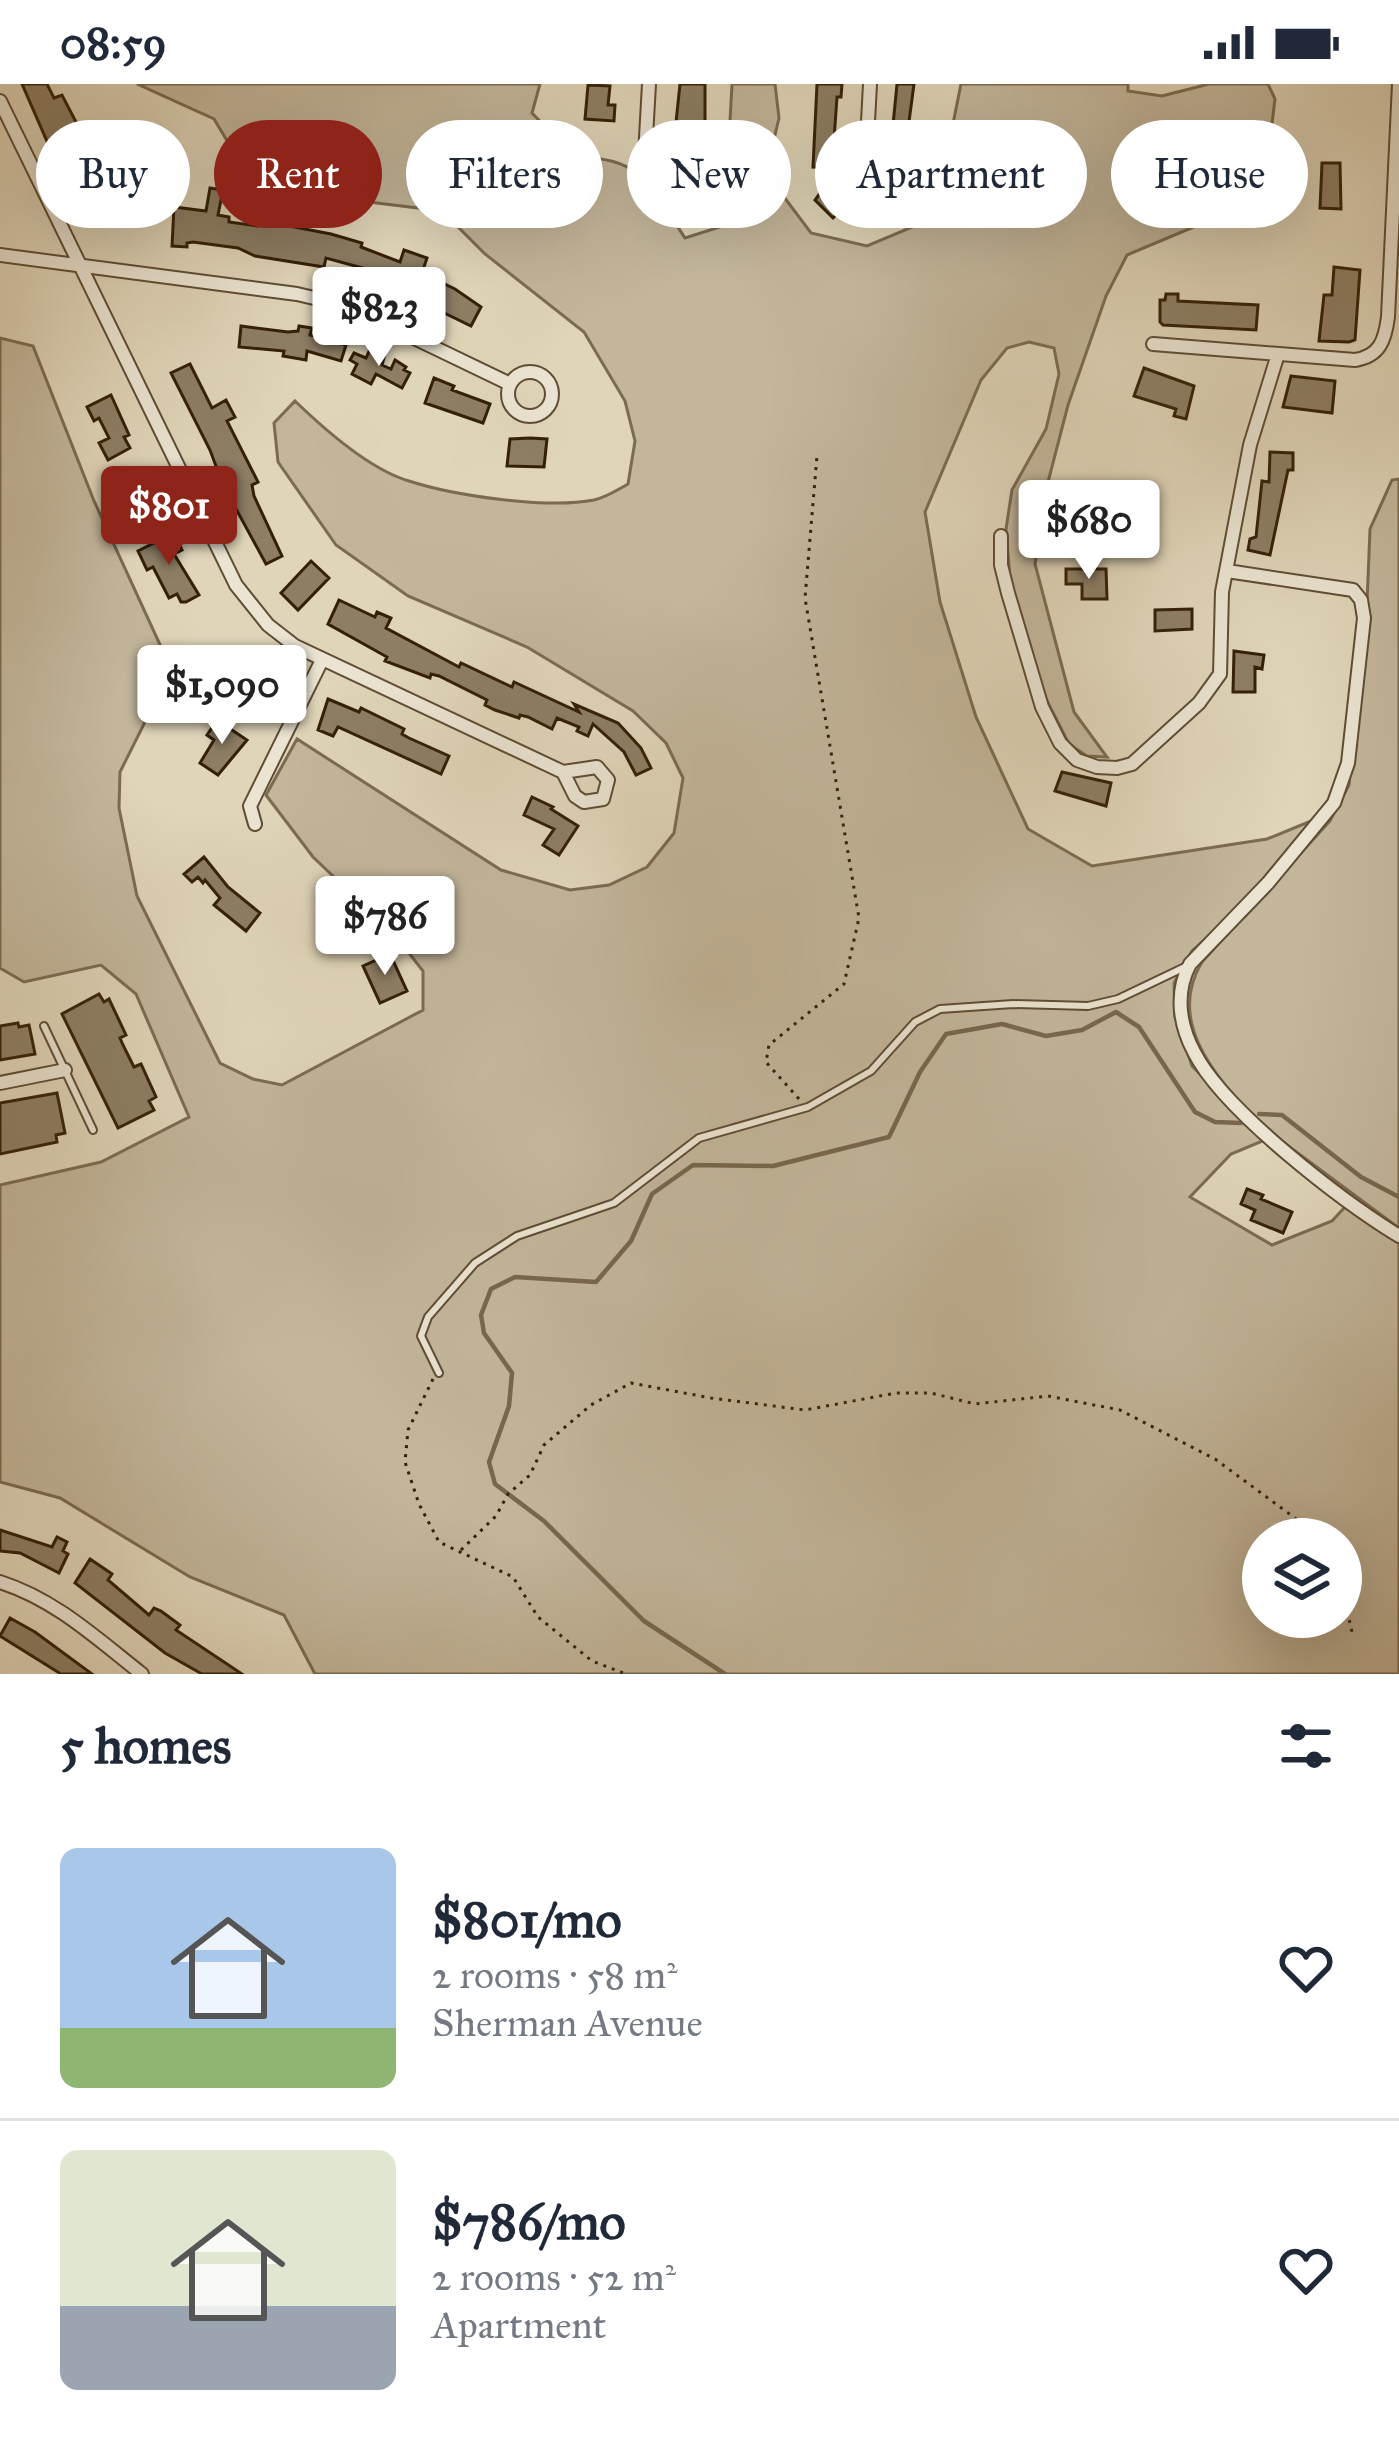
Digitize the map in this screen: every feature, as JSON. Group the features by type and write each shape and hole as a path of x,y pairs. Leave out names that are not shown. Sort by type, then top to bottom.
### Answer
{"street":[{"path":"647,120 649,84"},
{"path":"868,120 870,84"},
{"path":"1153,344 1354,360 1367,358 1382,345 1388,317 1399,84"},
{"path":"0,100 236,585 268,625 322,660 563,772"},
{"path":"0,255 297,294 348,306 510,384"},
{"path":"1001,536 1001,565 1042,706 1067,752 1097,767 1132,764 1212,688 1221,667 1220,615 1227,571 1250,446 1278,354"},
{"path":"1227,571 1353,590 1361,600 1364,618 1348,763 1334,803 1268,883 1190,964 1181,982 1181,1016 1204,1069 1282,1149 1399,1236"},
{"path":"255,824 250,806 322,660"},
{"path":"0,1083 65,1070"},
{"path":"0,1582 78,1622 142,1674"}],"lane":[{"path":"440,1373 421,1336 428,1317 475,1263 517,1236 614,1203 699,1138 808,1107 871,1071 915,1022 940,1009 1088,1006 1118,999 1190,964"},
{"path":"44,1026 93,1130"}],"path":[{"path":"808,1107 785,1088 766,1062 769,1045 844,984 859,918 805,598 817,456"},
{"path":"440,1373 429,1383 409,1430 405,1462 439,1542 512,1577 538,1617 592,1660 626,1674"},
{"path":"461,1550 530,1475 544,1444 591,1405 631,1383 805,1410 896,1394 931,1394 975,1404 1048,1396 1120,1410 1215,1459 1295,1518"}],"shaded area":[{"path":"137,84 540,84 532,113 539,120 406,120 406,207 382,204 382,120 215,120"},
{"path":"732,84 775,84 779,118 730,120"},
{"path":"961,84 1128,84 1128,91 1162,96 1209,84 1268,84 1275,99 1272,120 1111,120 1111,228 1191,228 1127,255 1106,296 1068,405 1048,482 1035,564 1074,712 1107,757 1087,756 1069,744 1045,697 1010,578 1006,529 1012,490 1046,429 1059,374 1054,348 1029,342 1007,348 981,380 925,512 940,602 976,717 1028,829 1092,866 1267,839 1316,819 1229,918 1192,951 1174,983 1175,1017 1192,1066 1265,1140 1231,1154 1190,1197 1272,1245 1332,1221 1346,1206 1399,1241 1399,1674 315,1674 284,1615 190,1577 60,1498 0,1482 0,1185 101,1162 189,1117 136,994 101,965 24,982 0,968 0,338 33,346 94,501 162,649 151,710 120,772 119,808 137,896 220,1063 253,1079 282,1085 423,1010 423,971 395,935 313,857 266,795 297,739 501,870 570,890 609,885 647,867 674,833 683,778 666,743 633,711 527,647 408,596 336,545 278,462 274,423 295,401 364,458 394,476 428,486 527,502 575,502 603,497 628,484 635,441 625,401 584,332 459,228 603,228 603,160 627,167 627,228 678,228 685,238 717,228 791,228 791,206 811,233 867,246 910,228 1087,228 1087,120 954,120"},
{"path":"1399,479 1399,1228 1283,1142 1274,1142 1207,1059 1190,1012 1191,987 1202,962 1330,821 1349,785 1370,529 1392,480"}],"building":[{"path":"22,84 47,84 54,98 62,95 75,120 38,120"},
{"path":"680,84 705,84 705,120 676,120"},
{"path":"817,84 842,84 835,120 815,120"},
{"path":"897,84 914,84 909,120 893,120"},
{"path":"588,85 610,86 608,105 615,105 614,121 585,119"},
{"path":"1322,163 1340,163 1341,209 1320,208"},
{"path":"210,188 214,189 214,228 300,228 362,243 361,247 400,262 404,250 427,258 422,273 481,307 471,326 436,309 434,314 422,308 432,289 410,281 407,289 368,275 370,270 326,258 324,267 255,256 238,248 193,242 187,247 172,246 173,228 190,228 190,209 206,211"},
{"path":"1334,267 1360,270 1355,340 1349,342 1319,341 1324,295 1332,295"},
{"path":"1166,294 1178,294 1178,301 1258,305 1256,330 1163,325 1160,300"},
{"path":"241,326 288,332 298,331 299,326 312,328 310,335 346,345 341,361 307,351 306,360 283,356 284,351 239,347"},
{"path":"371,347 385,354 382,365 391,369 395,360 406,367 410,373 402,388 376,374 371,384 352,374 357,364 350,360 354,353 366,358"},
{"path":"190,364 212,408 226,400 235,417 227,421 258,482 252,485 254,496 282,556 266,564 171,373"},
{"path":"1144,368 1194,386 1186,419 1174,416 1176,409 1134,396"},
{"path":"1291,376 1335,381 1332,413 1283,407"},
{"path":"434,378 490,404 483,423 425,403"},
{"path":"111,395 130,448 108,460 99,443 109,438 87,407"},
{"path":"510,439 547,439 544,467 507,466"},
{"path":"1270,452 1293,453 1293,470 1288,470 1270,555 1248,550 1250,539 1256,537 1262,481 1269,482"},
{"path":"135,487 138,494 154,488 159,499 153,502 156,508 133,520 121,495"},
{"path":"174,533 182,550 174,554 199,595 186,602 177,594 169,598 153,567 147,570 138,551"},
{"path":"311,561 329,578 298,610 281,593"},
{"path":"1066,569 1106,569 1107,599 1082,599 1082,584 1066,584"},
{"path":"339,600 375,617 377,612 391,618 386,628 459,667 461,663 512,687 514,682 579,712 574,704 618,723 641,748 651,768 636,775 624,752 593,724 588,736 557,718 552,729 528,717 495,710 485,705 487,700 439,676 431,674 430,678 385,661 387,657 328,624"},
{"path":"1192,609 1192,629 1155,631 1155,610"},
{"path":"1234,651 1264,655 1262,669 1255,667 1255,692 1233,692"},
{"path":"328,699 359,712 361,708 449,756 441,774 338,727 333,736 318,730"},
{"path":"217,720 247,740 218,775 200,763 214,740 207,735"},
{"path":"1062,772 1111,783 1106,806 1055,791"},
{"path":"532,797 578,826 559,855 543,845 554,829 524,815"},
{"path":"204,857 228,887 260,913 246,931 214,905 220,898 205,880 198,877 192,882 184,874"},
{"path":"390,954 407,991 380,1003 363,966"},
{"path":"99,994 104,1002 109,999 126,1035 120,1038 123,1045 134,1067 141,1064 156,1097 149,1101 154,1110 118,1128 62,1014"},
{"path":"18,1023 19,1027 29,1025 35,1054 0,1060 0,1026"},
{"path":"57,1093 65,1133 56,1135 57,1142 0,1154 0,1103"},
{"path":"1247,1189 1292,1212 1283,1233 1251,1220 1255,1210 1241,1204"},
{"path":"0,1530 52,1547 57,1537 67,1542 63,1551 68,1554 59,1573 20,1553 0,1551"},
{"path":"90,1559 112,1574 108,1580 149,1615 154,1608 161,1611 180,1625 176,1630 242,1674 202,1674 165,1653 75,1583"},
{"path":"10,1618 92,1674 61,1674 0,1636"}],"waterway":[{"path":"725,1674 644,1621 544,1521 495,1484 489,1462 509,1406 512,1373 484,1333 481,1315 491,1289 515,1277 596,1282 631,1241 652,1194 693,1165 773,1166 889,1137 920,1072 946,1034 1002,1024 1046,1036 1082,1030 1116,1012 1139,1027 1195,1112 1215,1122 1241,1123"},
{"path":"1259,1114 1282,1115 1361,1177 1399,1197"}]}
